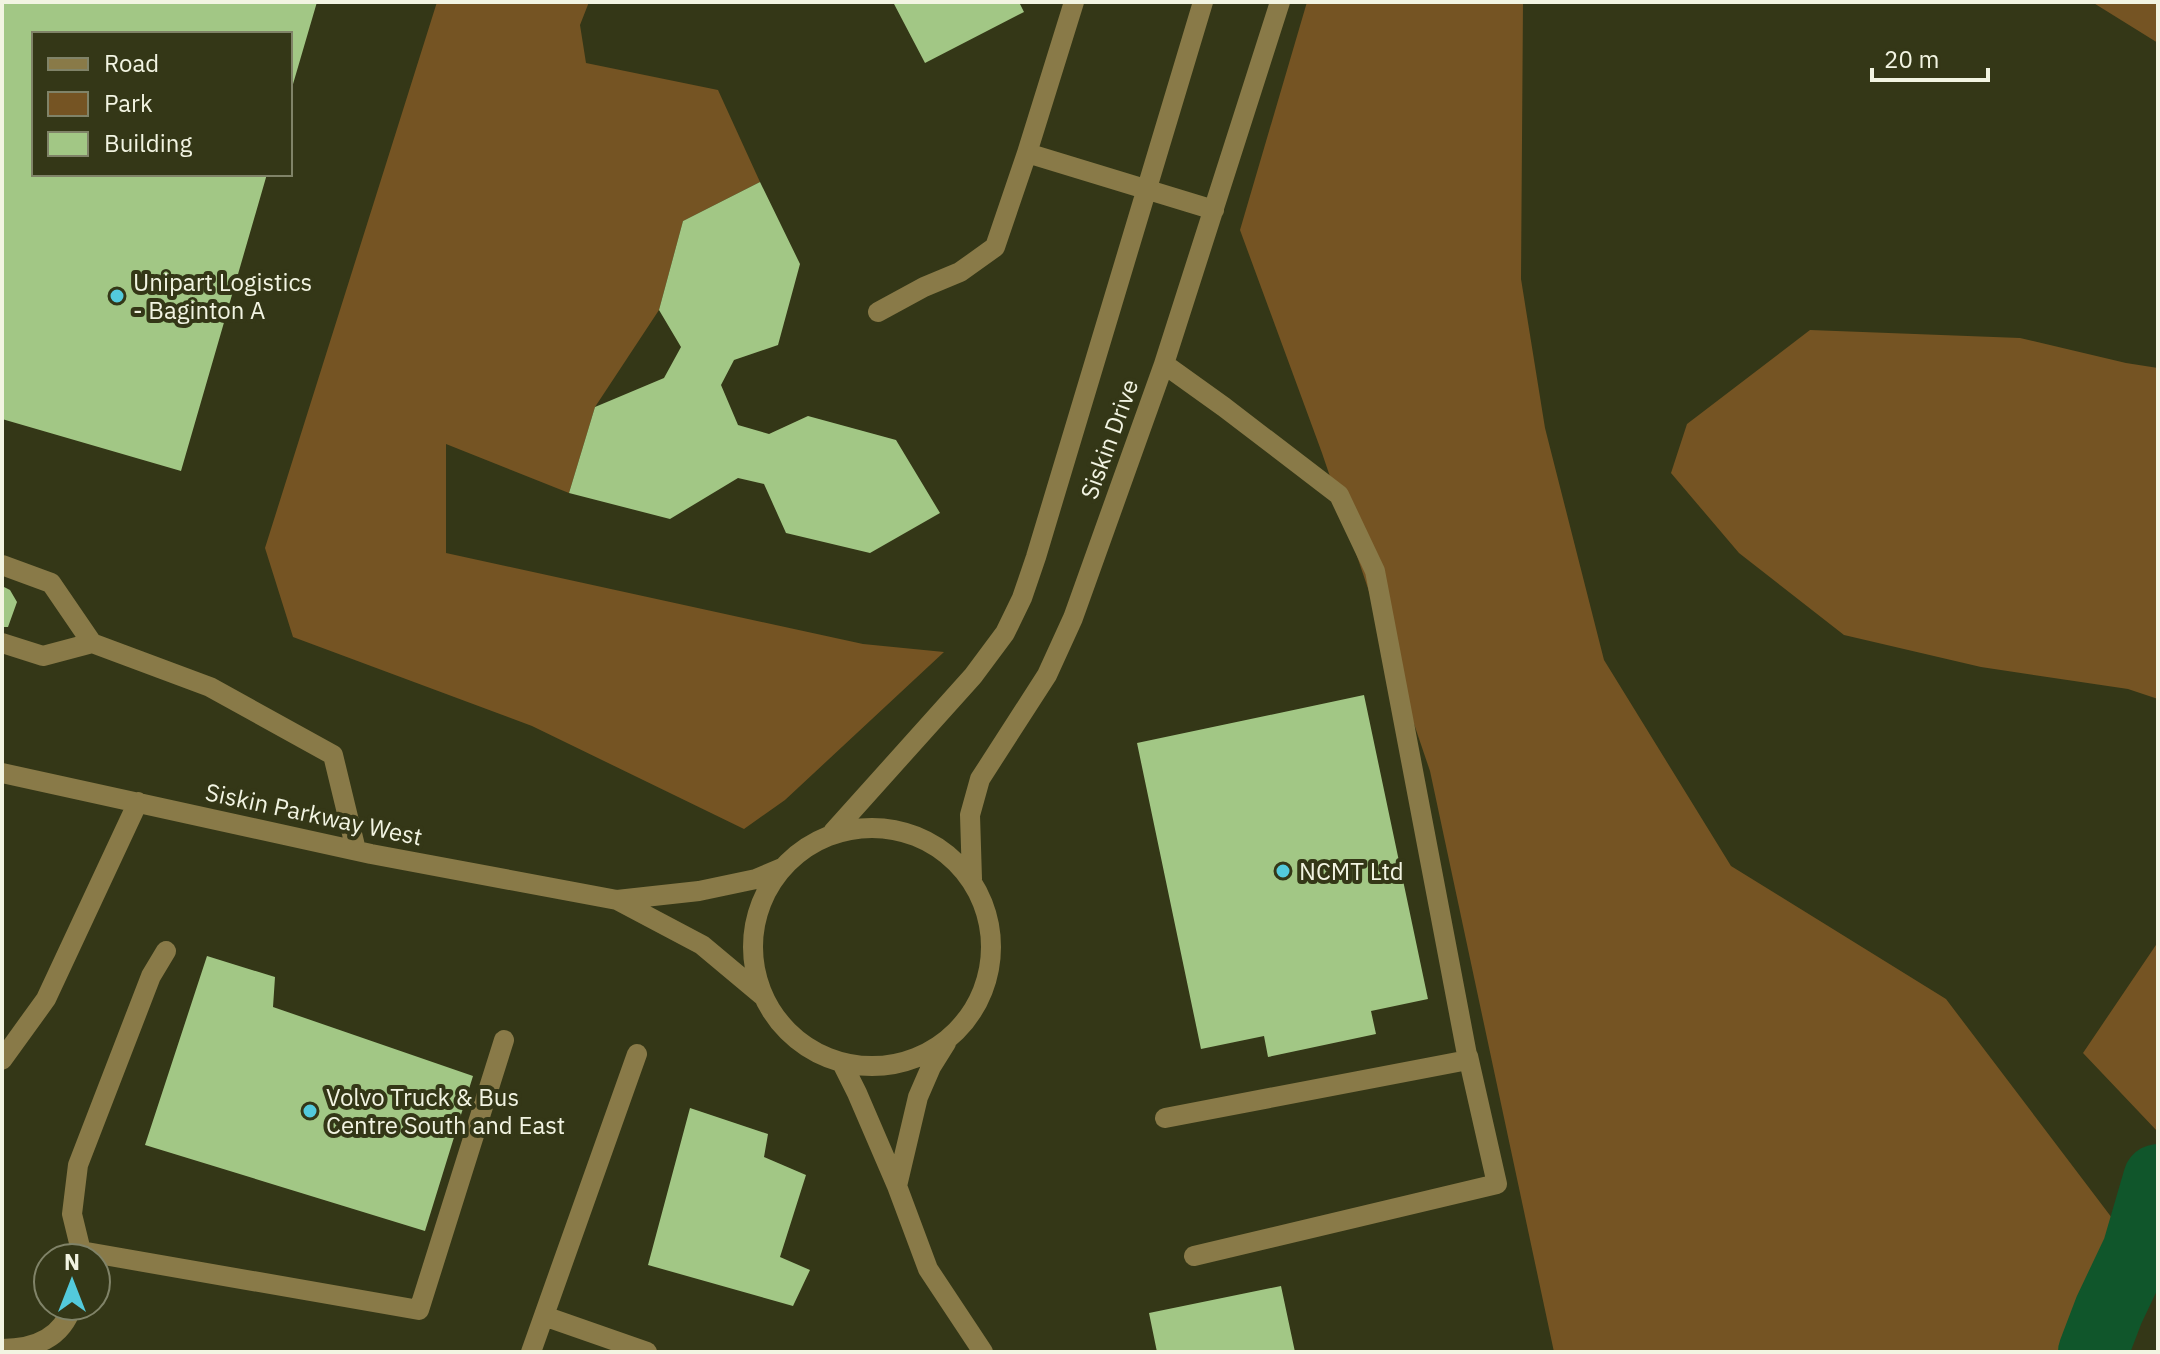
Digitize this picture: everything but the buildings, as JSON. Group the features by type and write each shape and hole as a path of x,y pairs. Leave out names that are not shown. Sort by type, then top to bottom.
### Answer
{"street":[{"path":"878,312 960,272 995,247 1074,2"},
{"name":"Siskin Drive","path":"833,832 973,676 1005,633 1022,598 1203,2"},
{"name":"Siskin Drive","path":"972,879 970,815 980,779 1047,675 1073,618 1164,364 1280,2"},
{"path":"1027,153 1214,210"},
{"path":"1164,364 1339,495 1375,571 1468,1056 1497,1184 1194,1256"},
{"path":"2,565 51,583 92,643 210,687 333,755 356,850"},
{"path":"2,643 43,656 92,643"},
{"name":"Siskin Parkway West","path":"2,773 356,850 617,900 702,945 764,997"},
{"path":"2,1060 46,999 138,802"},
{"path":"897,1186 918,1097 931,1067 971,1011 989,966 991,940 986,911 972,879 948,855 916,836 875,828 833,832 807,847 782,868 764,897 755,927 754,964 764,997 783,1026 811,1050 843,1065 872,1067 900,1063 948,1040"},
{"name":"Siskin Parkway West","path":"617,900 699,891 756,879 782,868"},
{"path":"78,1242 72,1214 78,1165 151,976 166,951"},
{"path":"112,1260 419,1310 504,1040"},
{"path":"531,1352 637,1054"},
{"path":"1165,1118 1468,1060 1468,1056"},
{"path":"843,1065 897,1186 928,1269 983,1352"},
{"path":"544,1316 647,1352"},
{"path":"2,1349 19,1349 51,1338 63,1322"}],"green space":[{"path":"437,2 589,2 580,25 586,63 718,90 760,182 683,221 659,310 595,407 569,493 446,444 446,553 863,644 944,652 785,800 744,829 532,726 293,637 265,548"},
{"path":"1307,2 1523,2 1521,279 1545,428 1604,660 1731,866 1946,999 2137,1251 2095,1352 1554,1352 1430,771 1322,453 1240,230"},
{"path":"2092,2 2158,2 2158,43"},
{"path":"1810,330 2020,338 2158,368 2158,699 2128,689 1981,667 1844,635 1739,553 1671,473 1687,424"},
{"path":"2158,942 2158,1132 2083,1053"}],"waterway":[{"path":"2093,1352 2137,1251 2158,1179"}],"place":[{"name":"Unipart Logistics - Baginton A","path":"117,296"},
{"name":"NCMT Ltd","path":"1283,871"},
{"name":"Volvo Truck & Bus Centre South and East","path":"310,1111"}]}
